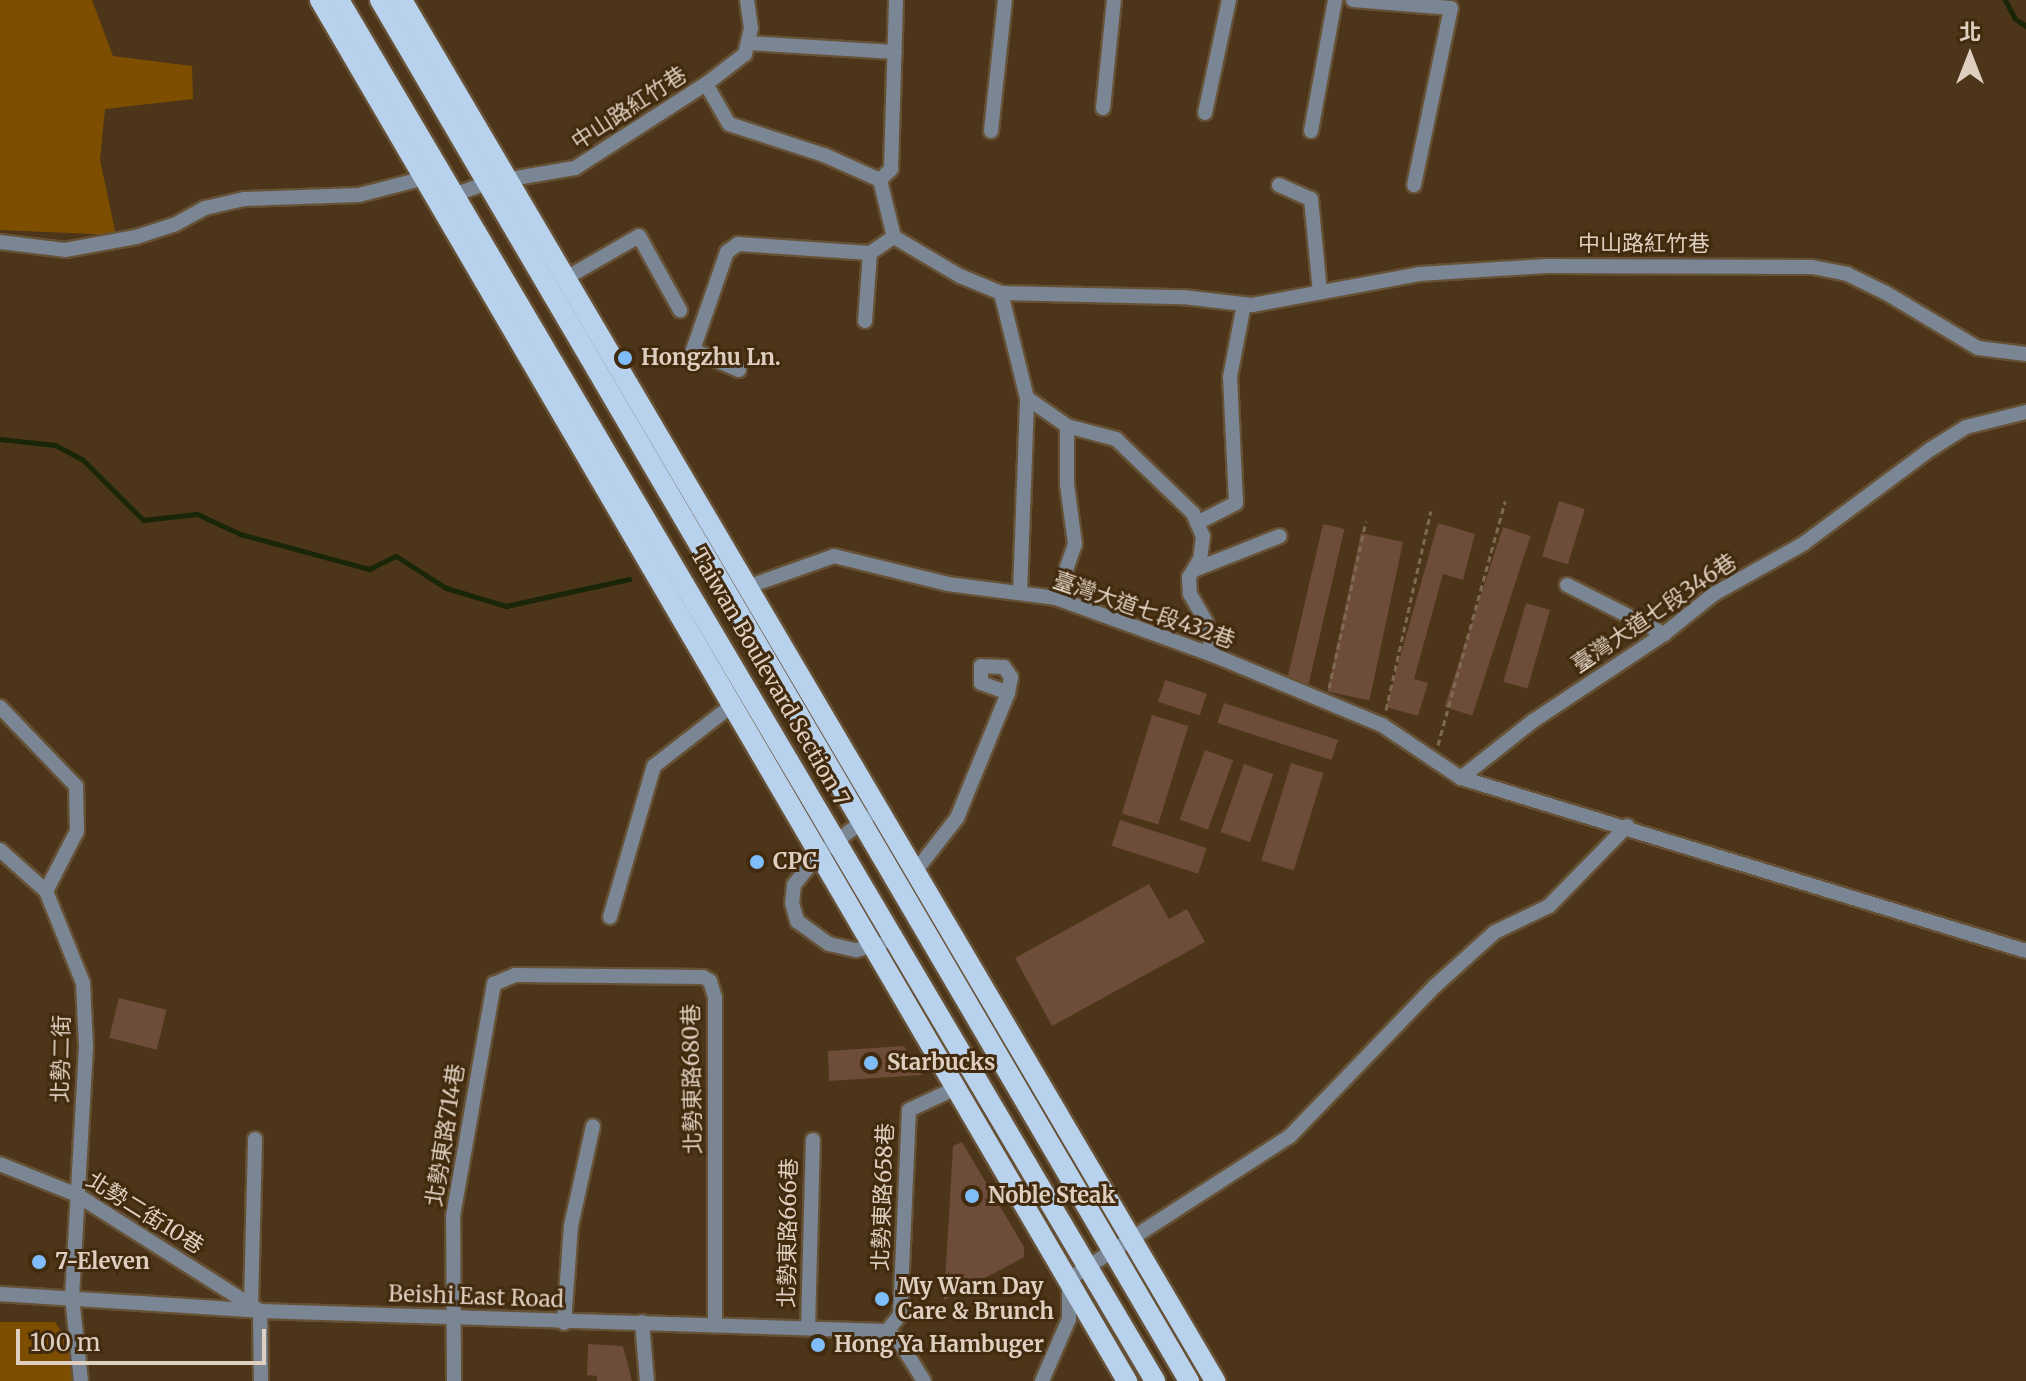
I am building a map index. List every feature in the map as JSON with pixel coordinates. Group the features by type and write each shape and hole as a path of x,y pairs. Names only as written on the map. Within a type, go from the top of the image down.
{"main road":[{"path":"320,0 1127,1381"},
{"name":"Taiwan Boulevard Section 7","path":"339,0 458,194 1155,1381"},
{"name":"Taiwan Boulevard Section 7","path":"380,0 1124,1245 1215,1381"},
{"name":"Taiwan Boulevard Section 7","path":"402,0 747,587 870,816 914,873 1124,1245 1189,1381"}],"street":[{"path":"747,0 748,43 895,52"},
{"path":"739,370 693,350 727,252 738,244 870,253 894,237 880,180 891,169 896,0"},
{"path":"991,131 1005,0"},
{"path":"1103,108 1114,0"},
{"path":"1205,113 1229,0"},
{"path":"1311,131 1335,0"},
{"path":"1353,0 1451,8 1414,185"},
{"name":"中山路紅竹巷","path":"436,201 487,183 575,168 706,84 745,54 748,43"},
{"name":"中山路紅竹巷","path":"706,84 729,124 836,159 880,180"},
{"path":"0,242 65,250 136,237 174,225 205,208 244,199 359,195 425,178"},
{"path":"1279,185 1311,199 1320,293"},
{"path":"566,278 639,236 680,310"},
{"name":"中山路紅竹巷","path":"894,237 960,276 1001,293 1244,304 1419,274 1547,266 1812,267 1847,274 1886,293 1978,348 2026,354"},
{"path":"865,321 870,253"},
{"path":"1001,293 1027,398 1020,593"},
{"path":"1197,523 1236,503 1230,377 1244,304"},
{"path":"1027,398 1067,426 1116,439 1135,453 1197,523 1203,536 1190,594 1206,622 1213,655"},
{"name":"臺灣大道七段346巷","path":"1461,778 1533,721 1664,634 1714,594 1803,544 1966,427 2026,412"},
{"path":"1056,598 1075,544 1067,484 1067,426"},
{"path":"1194,570 1280,536"},
{"name":"臺灣大道七段432巷","path":"747,587 834,556 948,584 1056,598 1213,655 1382,725 1461,778"},
{"path":"1567,585 1664,634"},
{"path":"914,873 957,818 1008,693"},
{"path":"610,917 654,766 731,706"},
{"path":"0,707 76,786 77,831 46,891"},
{"path":"1461,778 1627,826 2026,951"},
{"path":"870,816 836,838 794,885 797,921 829,944 872,949 895,937"},
{"path":"1042,1381 1069,1319 1069,1279 1290,1136 1435,986 1495,932 1549,906 1627,826"},
{"name":"北勢二街","path":"1,852 46,891 83,983 86,1047 72,1297 81,1381"},
{"name":"北勢東路714巷","path":"450,1317 453,1216 486,1017 494,984 515,975"},
{"name":"北勢東路680巷","path":"515,975 703,977 710,981 715,997 715,1324"},
{"name":"北勢東路658巷","path":"887,1331 900,1315 909,1110 954,1089"},
{"path":"564,1323 571,1226 593,1126"},
{"path":"255,1139 256,1308 261,1381"},
{"name":"北勢東路666巷","path":"808,1328 813,1140"},
{"name":"北勢二街10巷","path":"0,1164 77,1195 256,1308"},
{"name":"Beishi East Road","path":"0,1294 564,1323 642,1322 887,1331"},
{"path":"450,1317 454,1381"},
{"path":"642,1322 647,1381"},
{"path":"887,1331 899,1341 924,1381"}],"path":[{"path":"1434,760 1505,501"},
{"path":"1382,725 1431,511"},
{"path":"1326,703 1366,521"}],"shaded area":[{"path":"0,0 92,0 113,56 192,66 193,99 105,109 100,160 116,235 0,230"},
{"path":"0,1322 55,1322 69,1343 74,1381 0,1381"}],"building":[{"path":"1559,501 1585,509 1568,564 1542,556"},
{"path":"1438,523 1475,534 1463,580 1443,574 1414,679 1428,683 1418,716 1386,707"},
{"path":"1323,524 1344,529 1308,686 1287,681"},
{"path":"1503,527 1531,536 1472,716 1445,707"},
{"path":"1361,533 1403,542 1369,700 1327,691"},
{"path":"1526,603 1550,610 1527,689 1503,682"},
{"path":"1165,680 1207,694 1200,715 1158,702"},
{"path":"1224,703 1338,740 1332,760 1218,723"},
{"path":"1152,715 1188,726 1158,825 1122,813"},
{"path":"1205,750 1233,760 1208,830 1180,820"},
{"path":"1291,763 1324,773 1294,870 1261,861"},
{"path":"1244,764 1273,774 1250,842 1221,832"},
{"path":"1120,820 1207,848 1198,874 1112,846"},
{"path":"1149,884 1169,919 1187,909 1205,942 1052,1026 1015,958"},
{"path":"119,998 167,1010 157,1050 109,1038"},
{"name":"Starbucks","path":"904,1046 922,1075 829,1081 828,1051"},
{"name":"Noble Steak","path":"962,1142 1024,1247 1024,1257 944,1300 953,1146"},
{"path":"588,1344 623,1346 632,1381 597,1381 597,1376 587,1375"}],"waterway":[{"path":"2005,0 2015,19 2026,26"},
{"path":"0,439 55,445 83,460 143,520 197,514 240,534 369,569 396,556 446,588 506,606 629,579"}],"place":[{"name":"Hongzhu Ln.","path":"625,358"},
{"name":"CPC","path":"757,862"},
{"name":"Starbucks","path":"871,1063"},
{"name":"Noble Steak","path":"972,1196"},
{"name":"7-Eleven","path":"39,1262"},
{"name":"My Warn Day Care & Brunch","path":"882,1299"},
{"name":"Hong Ya Hambuger","path":"818,1345"}]}
